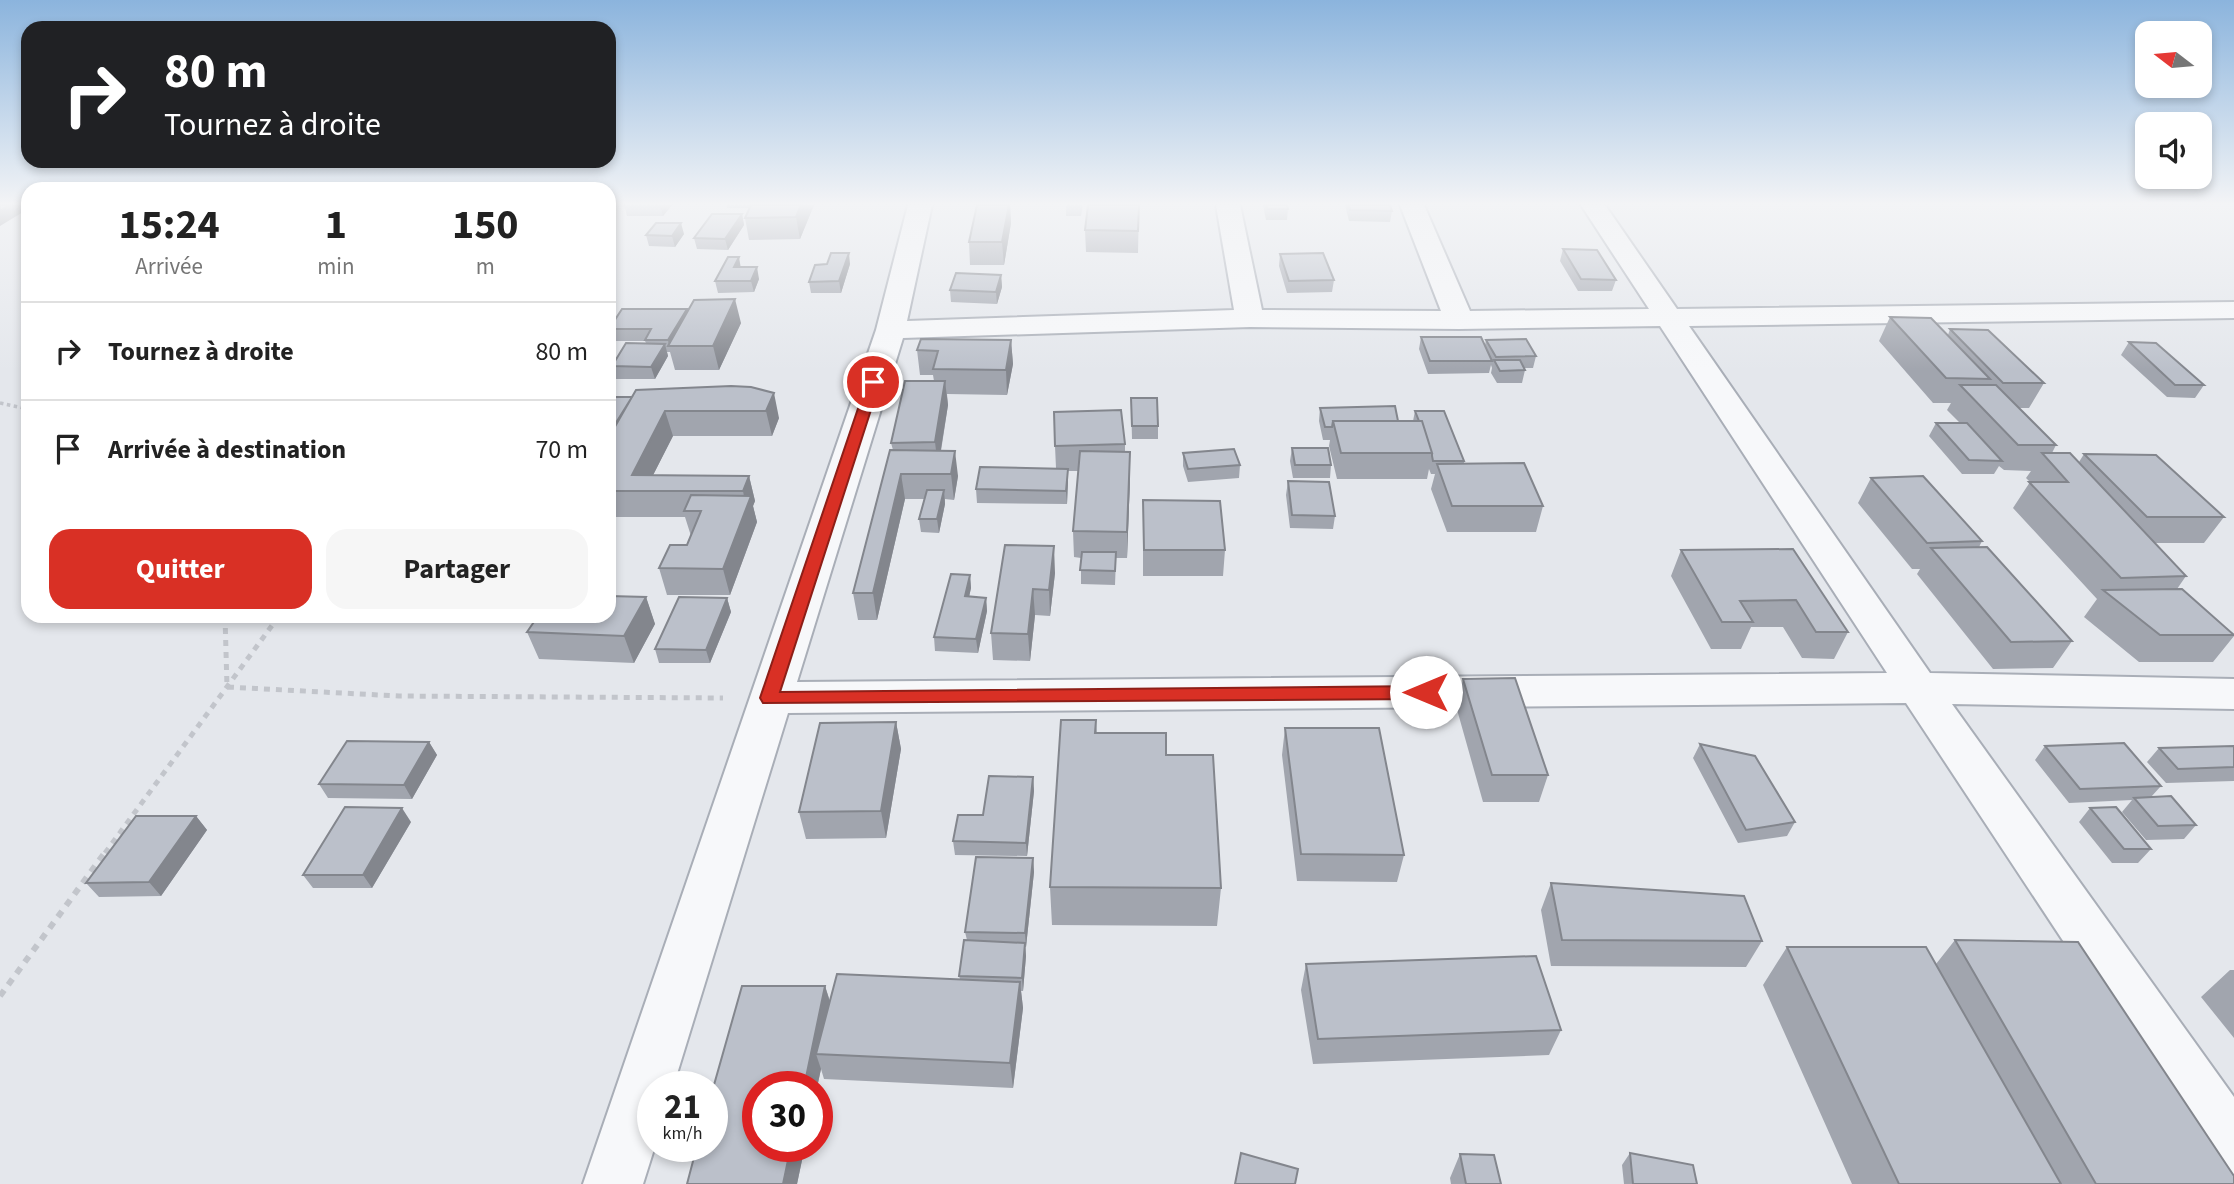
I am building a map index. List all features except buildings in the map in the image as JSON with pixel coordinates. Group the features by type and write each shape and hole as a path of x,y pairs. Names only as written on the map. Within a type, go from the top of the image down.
{"street":[{"path":"612,1184 891,330 907,260"},
{"path":"1239,260 1250,318"},
{"path":"1435,260 1459,320"},
{"path":"1632,260 1919,688 2234,1147"},
{"path":"891,330 1250,318 1459,320 2234,310"},
{"path":"769,698 1919,688 2234,694"}],"path":[{"path":"0,403 21,408"},
{"path":"225,623 227,687"},
{"path":"0,996 274,623"},
{"path":"227,687 399,696 769,698"}],"route":[{"path":"873,382 769,698 1426,692"}]}
